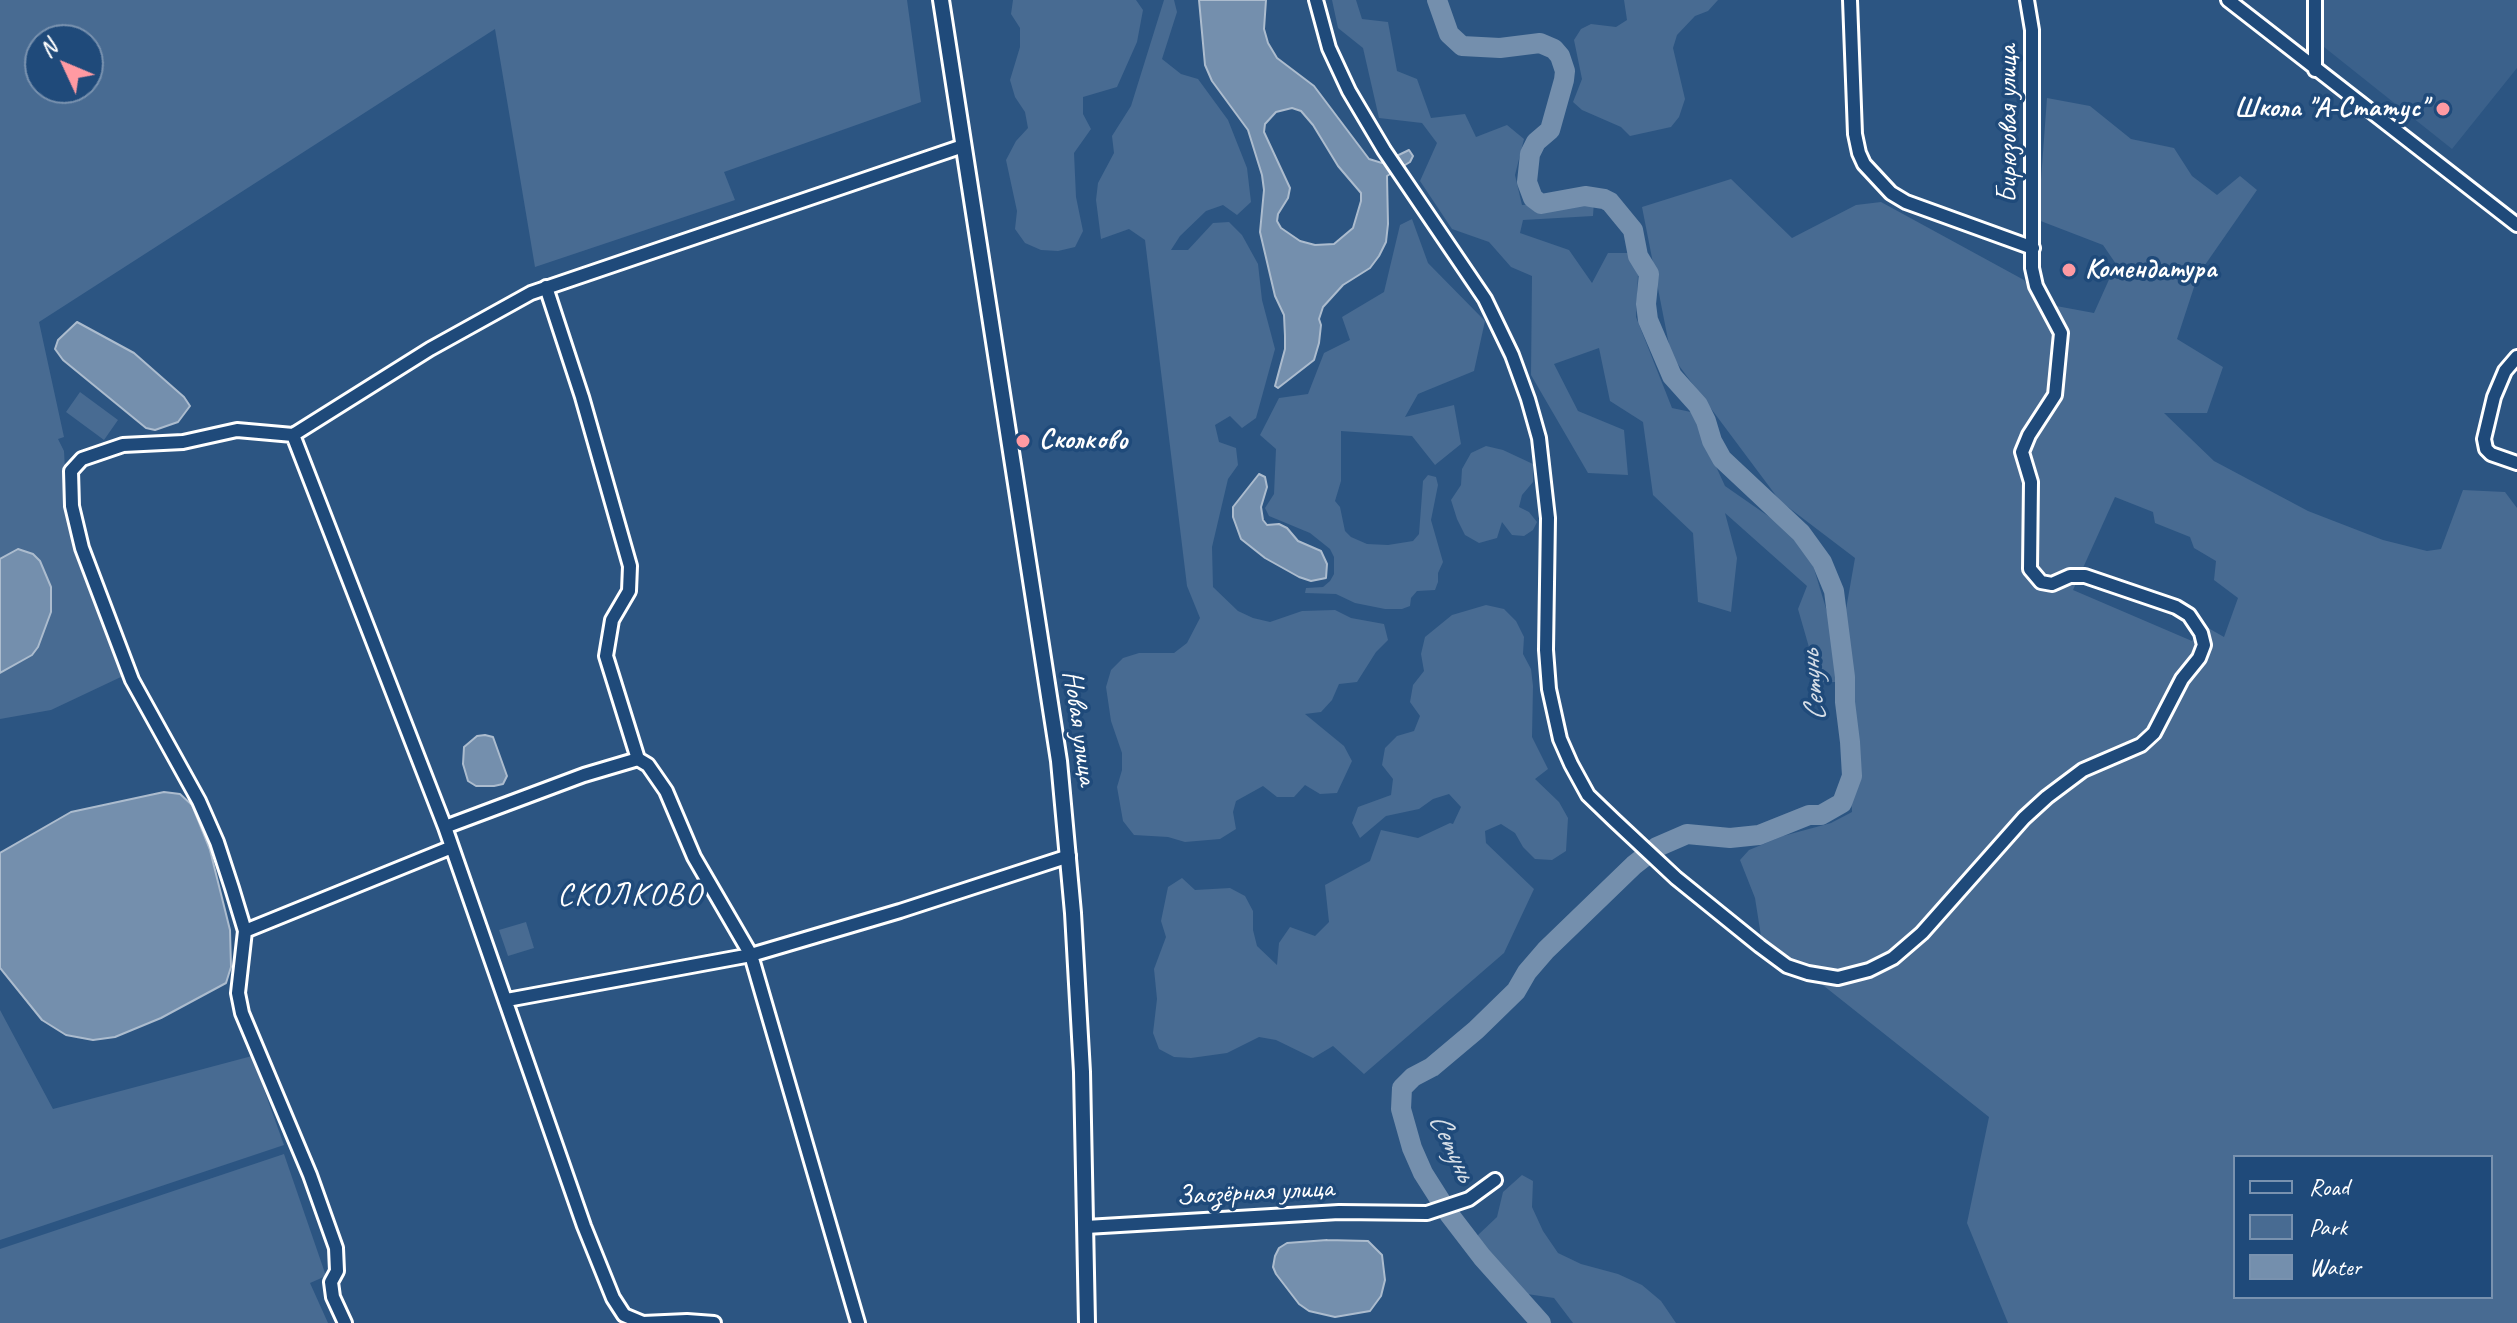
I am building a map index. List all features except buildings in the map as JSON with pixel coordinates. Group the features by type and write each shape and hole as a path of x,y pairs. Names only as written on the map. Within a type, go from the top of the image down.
{"street":[{"name":"Новая улица","path":"941,0 1055,731 1069,856 1082,1072 1087,1323"},
{"name":"Бирюзовая улица","path":"1316,0 1329,48 1349,91 1384,150 1485,299 1512,355 1528,399 1539,438 1548,518 1546,650 1552,711 1560,739 1588,795 1676,878 1787,966 1838,978 1869,970 1893,958 1922,933 2024,818 2047,797 2083,770 2141,745 2154,733 2204,645 2201,633 2189,615 2176,607 2085,576 2070,576 2052,584 2041,582 2030,569 2031,482 2022,452 2029,435 2055,395 2061,333 2036,286 2032,268 2032,30 2027,0"},
{"path":"1850,0 1855,134 1864,164 1891,193 1906,202 2033,248"},
{"path":"2228,0 2517,225"},
{"path":"2315,0 2315,70"},
{"path":"345,1323 333,1297 331,1282 337,1271 336,1248 310,1175 242,1013 238,993 245,931 217,842 199,801 132,680 82,548 72,506 71,471 82,459 123,445 183,442 237,430 293,435 438,344 546,287 963,146"},
{"path":"546,287 582,397 630,566 629,591 612,620 606,656 638,759 648,765 666,791 694,857 751,955 858,1323"},
{"path":"2517,357 2505,371 2494,397 2484,439 2486,449 2491,454 2517,463"},
{"path":"293,435 445,827 584,1226 618,1309 643,1323 714,1323"},
{"path":"445,827 584,775 638,759"},
{"path":"245,931 452,847"},
{"path":"507,1000 751,955 1069,856"},
{"name":"Заозёрная улица","path":"1086,1227 1339,1212 1427,1213 1469,1199 1495,1180"}],"shaded area":[{"name":"Школа \"А-Статус\"","path":"2324,0 2517,0 2517,68 2452,149 2324,47"}],"green space":[{"path":"0,0 907,0 921,102 724,172 735,200 535,267 495,29 39,322 64,437 58,439 64,451 67,508 74,542 123,676 51,710 0,719"},
{"path":"1013,0 1136,0 1143,10 1137,42 1117,87 1083,97 1083,114 1091,129 1074,153 1076,197 1083,231 1075,247 1058,251 1041,250 1025,243 1015,229 1017,211 1006,160 1016,141 1028,128 1025,112 1015,97 1010,80 1020,47 1020,28 1011,14"},
{"path":"1164,0 1174,0 1177,12 1162,59 1181,74 1198,79 1228,120 1247,168 1251,202 1237,215 1223,205 1206,211 1180,236 1171,250 1188,250 1213,223 1229,222 1242,235 1258,264 1262,300 1275,349 1256,418 1242,428 1230,416 1215,425 1219,442 1236,448 1238,465 1228,479 1212,547 1213,587 1238,611 1253,618 1270,622 1302,611 1335,610 1351,618 1384,624 1388,640 1376,652 1357,682 1339,684 1332,700 1321,712 1305,714 1344,746 1352,761 1337,793 1320,794 1305,785 1294,797 1277,797 1263,786 1236,801 1233,812 1236,829 1220,839 1185,842 1168,837 1134,835 1123,821 1117,787 1122,770 1122,753 1111,721 1106,687 1111,670 1123,658 1139,653 1174,653 1187,643 1200,618 1187,586 1145,240 1129,229 1101,239 1096,200 1098,183 1114,153 1112,136 1131,106"},
{"path":"1332,0 1356,0 1362,19 1388,22 1397,71 1417,79 1431,118 1465,114 1476,137 1507,125 1524,139 1515,175 1522,205 1594,201 1593,216 1523,220 1520,233 1569,250 1592,283 1608,253 1628,253 1638,275 1636,317 1672,408 1691,412 1725,486 1784,527 1812,562 1831,625 1837,682 1819,682 1798,609 1807,586 1725,513 1737,558 1731,612 1698,602 1693,533 1653,495 1643,422 1610,401 1599,348 1554,364 1578,411 1624,430 1628,475 1588,473 1531,375 1532,276 1511,267 1489,242 1452,229 1420,181 1437,143 1422,123 1379,118 1363,48 1338,28"},
{"path":"1624,0 1718,0 1708,11 1695,16 1677,35 1673,48 1685,99 1679,117 1671,127 1630,136 1621,127 1582,110 1573,102 1582,79 1574,40 1581,29 1591,24 1616,27 1627,20"},
{"path":"2047,98 2090,106 2131,139 2174,148 2192,176 2217,195 2240,176 2257,190 2198,275 2177,339 2223,367 2207,413 2164,413 2214,461 2308,511 2383,540 2427,551 2441,549 2463,490 2505,492 2517,508 2517,1323 2008,1323 1967,1223 1989,1117 1761,936 1755,898 1740,860 1749,850 1783,836 1831,823 1852,812 1845,615 1855,558 1780,501 1671,355 1642,207 1731,179 1792,238 1856,205 1881,202 2024,280 2040,303 2094,313 2116,264 2103,245 2038,220","holes":["2115,497 2153,512 2155,523 2190,537 2194,548 2216,561 2214,580 2238,598 2224,637 2203,625 2192,641 2073,590"]},
{"path":"1412,219 1428,263 1485,321 1474,371 1418,394 1405,417 1454,405 1461,444 1435,465 1412,436 1341,431 1341,481 1335,501 1340,507 1345,531 1351,537 1367,544 1413,541 1419,534 1423,481 1428,475 1436,477 1438,485 1431,520 1443,562 1435,590 1417,591 1411,598 1410,606 1385,609 1355,603 1336,594 1305,593 1306,588 1323,587 1330,581 1334,574 1334,557 1330,549 1310,533 1269,516 1265,508 1274,494 1276,449 1260,435 1279,398 1308,394 1324,353 1350,340 1342,317 1384,292 1400,225"},
{"path":"80,392 118,420 104,440 66,412"},
{"path":"1486,446 1533,464 1533,482 1522,495 1519,507 1529,512 1537,522 1533,530 1524,536 1512,535 1502,522 1497,538 1479,543 1465,535 1457,519 1451,500 1461,485 1462,469 1471,453"},
{"path":"1486,605 1504,609 1516,621 1524,637 1523,654 1531,669 1533,686 1532,737 1548,769 1535,779 1559,802 1568,818 1566,851 1552,860 1535,859 1515,833 1501,824 1485,831 1486,843 1534,889 1504,953 1364,1074 1333,1046 1313,1058 1276,1040 1259,1037 1227,1053 1191,1058 1174,1057 1159,1049 1153,1033 1157,999 1154,969 1166,937 1161,921 1168,887 1182,878 1195,890 1230,888 1245,896 1253,911 1257,946 1277,965 1279,943 1290,927 1315,936 1329,922 1325,885 1370,861 1381,830 1418,838 1453,824 1461,807 1449,794 1433,799 1419,809 1386,816 1360,838 1352,823 1358,807 1391,795 1393,779 1382,765 1385,748 1397,736 1414,731 1420,716 1410,702 1413,685 1424,671 1421,654 1425,637 1452,615"},
{"path":"526,922 534,948 508,956 499,930"},
{"path":"0,1010 53,1109 252,1056 284,1145 0,1240"},
{"path":"284,1154 326,1276 310,1283 328,1323 0,1323 0,1249"},
{"path":"1522,1175 1533,1181 1532,1207 1558,1253 1642,1285 1661,1301 1676,1323 1573,1323 1554,1298 1527,1294 1515,1286 1480,1248 1478,1235 1497,1217 1503,1192"}],"water":[{"path":"1199,0 1266,0 1264,29 1277,58 1314,86 1369,159 1382,163 1409,150 1413,156 1410,162 1387,176 1388,224 1386,242 1379,256 1370,268 1343,285 1323,307 1314,360 1278,388 1275,386 1285,349 1284,315 1275,296 1260,232 1264,190 1262,175 1248,130 1212,81 1205,65","holes":["1292,108 1301,111 1338,166 1361,193 1353,228 1334,244 1315,245 1300,241 1281,228 1277,221 1290,188 1264,132 1265,124 1276,112"]},
{"path":"77,322 134,353 184,397 190,406 178,422 155,430 146,428 63,360 55,349 58,340"},
{"path":"1259,474 1265,477 1267,487 1261,507 1263,520 1267,525 1279,524 1287,528 1298,541 1321,551 1327,564 1326,578 1311,581 1299,577 1265,558 1241,539 1233,517 1233,507"},
{"path":"18,549 33,554 40,561 51,587 51,612 32,655 0,673 0,559"},
{"path":"477,736 493,737 507,776 503,784 476,786 468,781 463,764 464,747"},
{"path":"164,792 180,794 192,805 210,850 230,930 231,967 226,983 161,1018 115,1037 93,1040 66,1035 42,1020 0,968 0,853 71,812"},
{"path":"1368,1241 1382,1255 1385,1280 1381,1296 1370,1311 1335,1317 1309,1311 1299,1304 1276,1274 1273,1267 1279,1248 1287,1243"}],"waterway":[{"name":"Сетунь","path":"1437,0 1449,34 1462,46 1500,48 1540,43 1554,49 1560,56 1565,71 1564,80 1550,130 1536,142 1530,154 1527,182 1533,198 1541,204 1585,196 1604,199 1633,230 1638,256 1649,274 1648,320 1672,376 1698,405 1722,459 1801,533 1822,562 1834,591 1845,677 1852,776 1842,803 1821,815 1809,815 1759,835 1730,838 1687,834 1657,847 1634,865 1546,950 1516,991 1476,1030 1402,1088 1401,1109 1423,1173 1482,1257 1541,1323"}],"place":[{"name":"Школа \"А-Статус\"","path":"2443,109"},
{"name":"Комендатура","path":"2069,270"},
{"name":"Сколково","path":"1023,441"}],"district":[{"name":"СКОЛКОВО","path":"630,896"}]}
